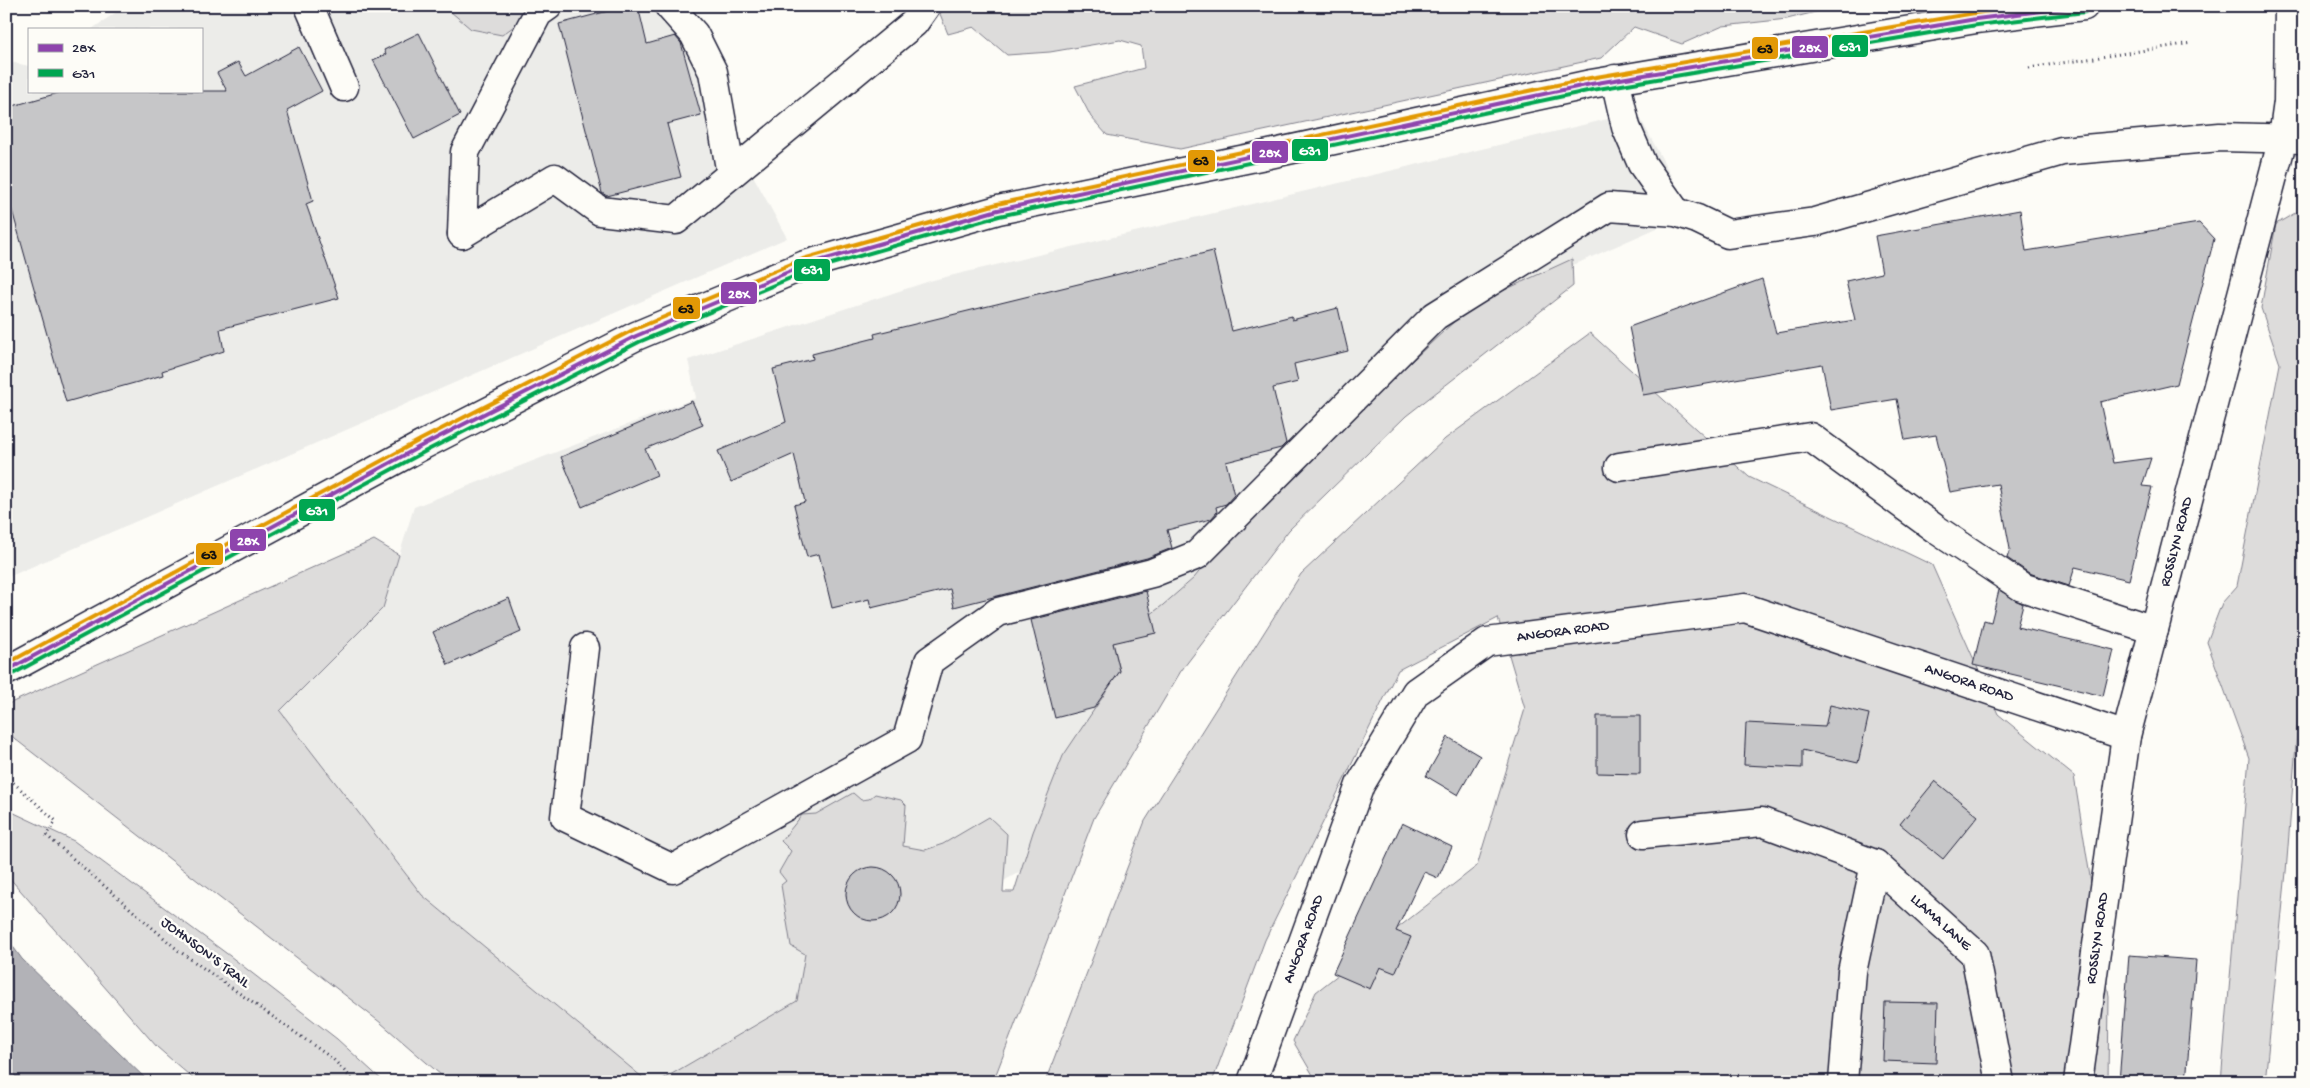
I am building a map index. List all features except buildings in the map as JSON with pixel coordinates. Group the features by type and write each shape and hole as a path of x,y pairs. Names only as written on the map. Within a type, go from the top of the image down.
{"street":[{"path":"309,6 344,86"},
{"path":"548,6 538,13 465,152 462,234 555,178 600,211 676,220 914,23 926,6"},
{"path":"670,6 694,34 713,72 731,174"},
{"path":"6,671 422,445 636,336 805,265 998,210 1265,156 1615,79 1976,19 2084,6"},
{"name":"ROSSLYN ROAD","path":"2078,1082 2126,736 2154,630 2293,138 2288,102 2289,6"},
{"path":"1615,79 1626,127 1642,164 1676,212"},
{"path":"585,648 565,818 673,869 907,739 929,661 998,612 1152,573 1197,555 1434,316 1609,207 1676,212 1697,219 1728,234 1815,222 2062,151 2220,137 2293,138"},
{"path":"1619,466 1810,436 1938,530 2022,587 2154,630"},
{"name":"ANGORA ROAD","path":"1252,1082 1360,784 1416,692 1487,642 1745,608 2126,736"},
{"name":"LLAMA LANE","path":"1643,834 1762,822 1875,864 1975,954 2000,1082"},
{"path":"1843,1082 1852,972 1875,864"}],"path":[{"path":"2029,68 2192,43"},
{"name":"JOHNSON'S TRAIL","path":"6,776 56,821 46,835 179,951 332,1059 355,1082"}],"shaded area":[{"path":"125,6 661,6 787,238 6,578 6,61 28,66 28,92 202,92 202,28 93,28"},
{"path":"444,6 527,6 521,21 502,35 471,29"},
{"path":"946,6 1840,6 1787,19 1723,26 1682,44 1634,27 1601,58 1180,149 1107,135 1091,117 1075,86 1144,68 1141,46 1120,40 1050,52 1007,55 974,27 948,34 940,14"},
{"path":"1637,112 1691,213 1501,297 1332,424 1038,861 658,1082 648,1082 422,895 280,711 383,608 414,507 696,398 688,360 933,280"},
{"path":"2304,208 2304,643 2286,872 2265,1082 2221,1082 2249,758 2207,642 2222,603 2237,586 2280,364 2261,308 2276,224"},
{"path":"1572,259 1573,286 1406,416 1289,530 1181,671 1094,818 993,1082 658,1082 797,1001 805,954 791,946 781,885 786,881 779,872 791,851 781,841 802,815 816,814 853,793 861,800 869,799 875,794 901,800 906,805 903,846 925,850 943,844 989,817 1007,834 1003,892 1014,892 1033,832 1063,756 1120,671 1113,643 1163,605 1194,578 1243,518 1472,305"},
{"path":"1590,333 1749,477 1932,565 1998,714 2074,776 2109,996 2108,1082 1317,1082 1293,1041 1316,992 1477,866 1525,709 1498,618 1398,670 1265,940 1212,1082 1045,1082 1145,821 1301,574 1445,439"},
{"path":"374,540 399,555 383,608 280,711 422,895 648,1082 449,1082 381,1023 15,739 6,729 6,705"},
{"path":"6,807 10,811 74,841 230,956 337,1039 384,1082 197,1082 157,1047 6,874"},
{"path":"6,937 22,959 149,1082 21,1082 6,1066"}],"transit line":[{"name":"G3","path":"6,664 420,440 633,330 803,259 997,204 1590,78 1975,13 2030,6"},
{"name":"28X","path":"6,671 423,445 636,336 805,265 998,210 1591,84 1976,19 2082,6"},
{"name":"G31","path":"9,676 426,451 639,342 807,271 999,216 1592,90 1977,25 2085,12"}]}
